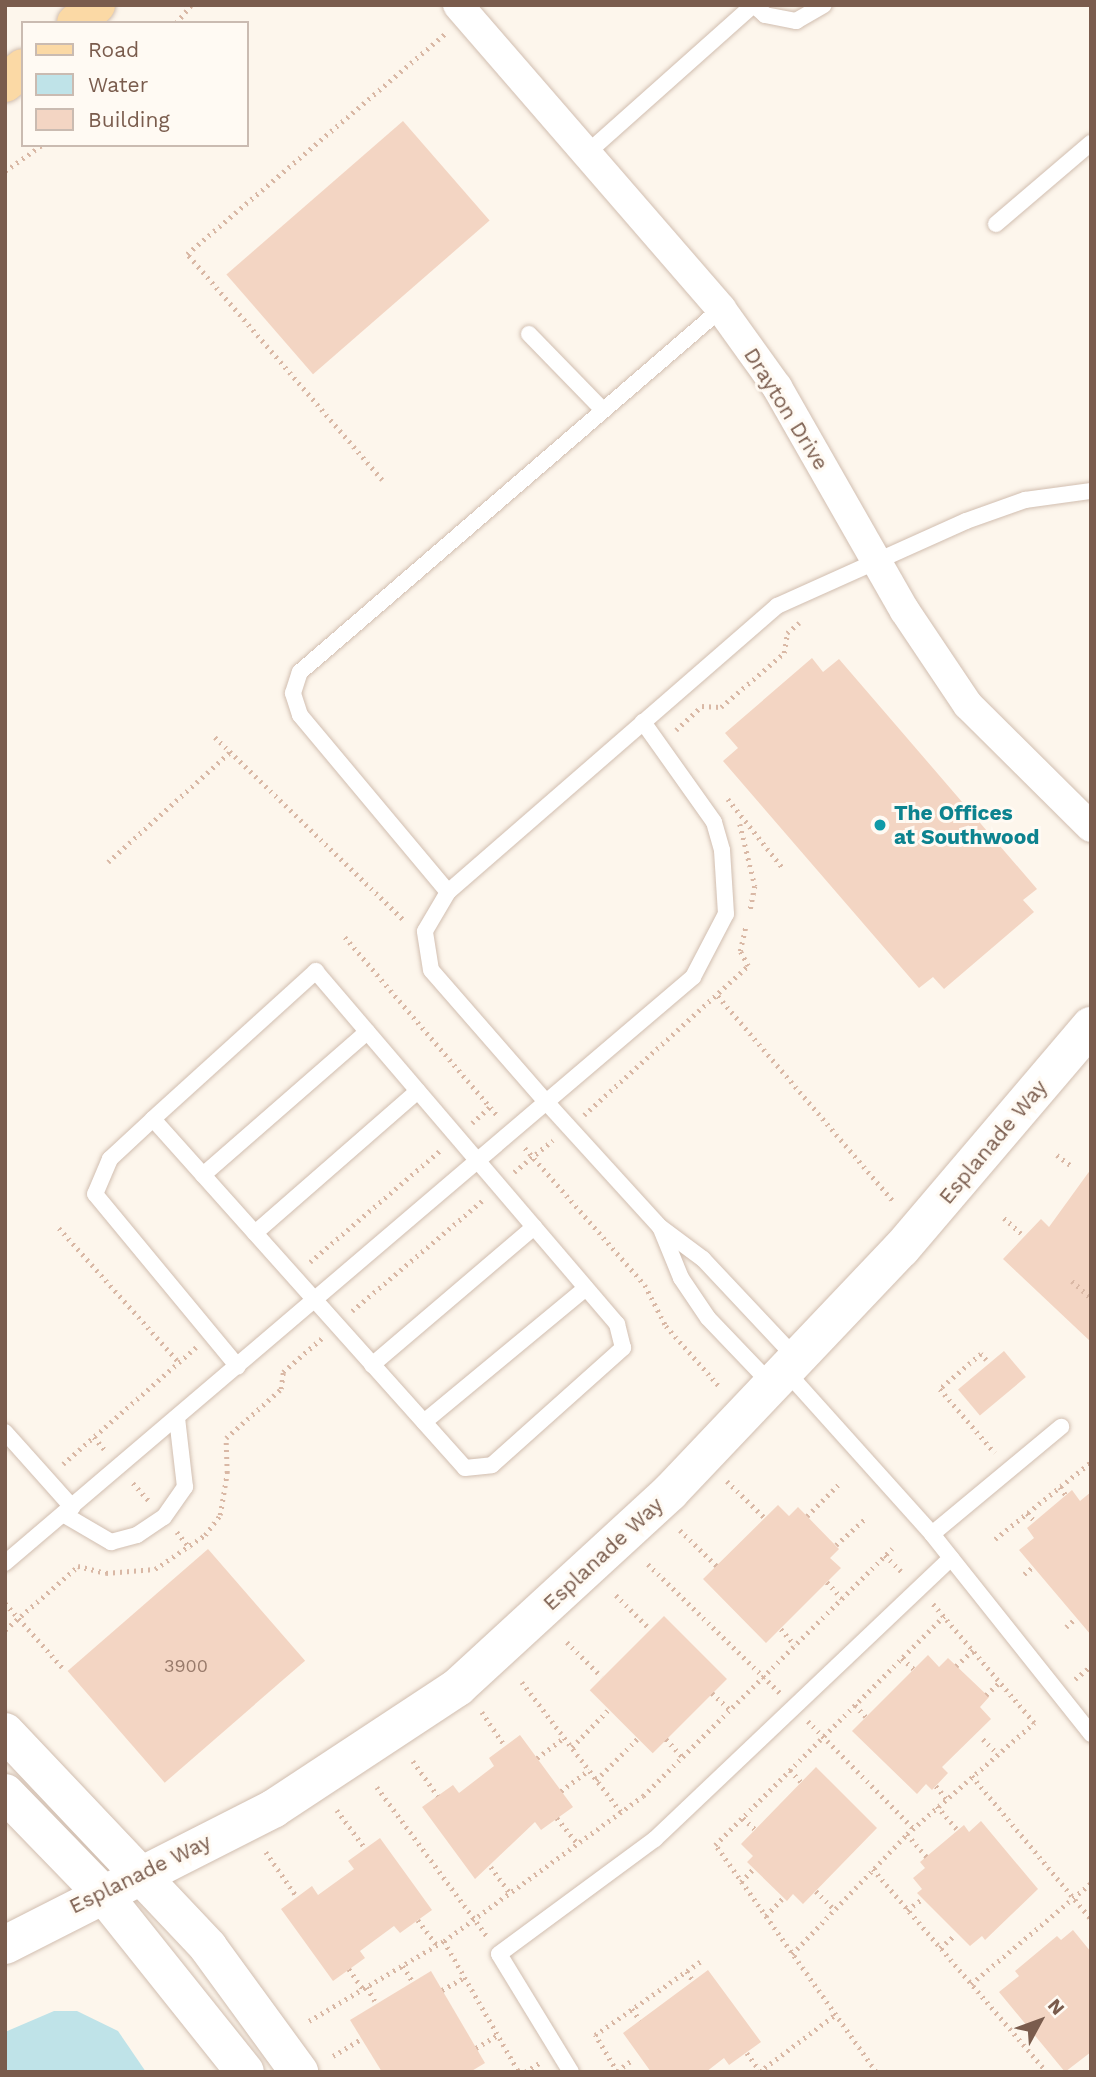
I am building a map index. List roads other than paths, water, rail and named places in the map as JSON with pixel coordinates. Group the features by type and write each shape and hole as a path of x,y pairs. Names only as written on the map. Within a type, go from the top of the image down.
{"main road":[{"path":"78,21 96,5"},
{"path":"5,83 21,70"}],"street":[{"name":"Drayton Drive","path":"457,5 721,309 777,387 968,705 1091,827"},
{"name":"Esplanade Way","path":"5,1945 102,1892 273,1809 458,1687 670,1492 901,1249 1091,1026"},
{"path":"5,1732 143,1873 208,1947 299,2072"},
{"path":"5,1793 102,1892 244,2072"}],"lane":[{"path":"586,154 754,5 765,15 788,21 811,16 824,5"},
{"path":"996,224 1091,143"},
{"path":"448,892 300,715 293,693 300,672 721,309"},
{"path":"529,334 602,409"},
{"path":"1091,491 1024,500 878,559 776,606 448,892 425,930 432,970 568,1128 660,1227 703,1259 784,1370 932,1534 1091,1734"},
{"path":"5,1563 316,1301 693,977 726,914 727,874 713,822 643,722"},
{"path":"153,1119 465,1468 492,1465 623,1348 617,1324 316,971 153,1119 110,1159 95,1194 238,1367"},
{"path":"203,1175 367,1032"},
{"path":"255,1233 418,1091"},
{"path":"372,1364 534,1227"},
{"path":"660,1227 681,1278 708,1318 784,1370"},
{"path":"424,1422 586,1288"},
{"path":"5,1432 47,1478 68,1511 111,1542 137,1535 164,1517 185,1487 177,1418"},
{"path":"932,1534 1062,1427"},
{"path":"571,2072 499,1954 655,1839 951,1558"}],"water":[{"path":"54,2011 77,2011 118,2031 146,2072 5,2072 5,2032"}],"place":[{"name":"The Offices at Southwood","path":"880,825"}]}
